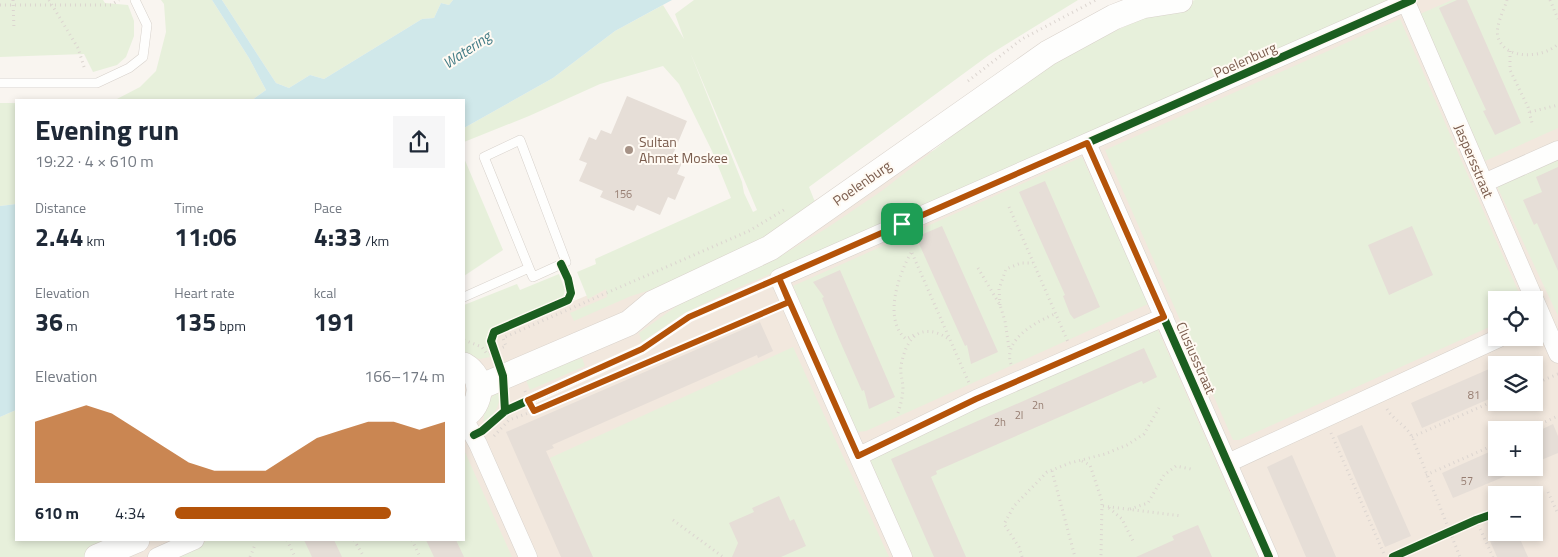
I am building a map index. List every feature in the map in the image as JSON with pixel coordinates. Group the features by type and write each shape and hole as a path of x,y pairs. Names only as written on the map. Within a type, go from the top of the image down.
{"street":[{"name":"Poelenburg","path":"472,375 629,323 653,303 770,248 1048,53 1114,17 1146,3 1180,0"},
{"name":"Poelenburg","path":"789,302 779,278 1406,2"},
{"name":"Jaspersstraat","path":"1406,2 1484,183 1527,291"},
{"name":"Clusiusstraat","path":"1087,143 1270,557"},
{"path":"1484,183 1558,150"},
{"path":"789,302 903,557"},
{"name":"Poelenburg","path":"472,375 494,351 622,308 653,303"},
{"path":"858,456 976,399 1164,317"},
{"name":"Jaspersstraat","path":"1543,328 1558,354"},
{"path":"1228,463 1488,343"},
{"path":"472,375 478,402 474,408 471,430 528,557"},
{"path":"97,557 135,541"},
{"path":"157,557 193,541"}],"lane":[{"path":"0,83 97,83 129,68 143,56 148,25 135,0"},
{"path":"520,140 566,262 533,277 529,268 484,157 520,140"},
{"path":"465,297 529,268"}],"path":[{"path":"13,0 14,30"},
{"path":"49,0 78,48 89,83"},
{"path":"0,5 111,5 119,0"},
{"path":"964,84 1022,39 1096,0"},
{"path":"1507,0 1498,26 1498,36 1502,45 1510,51 1522,55 1542,53 1558,44"},
{"path":"1550,0 1558,19"},
{"path":"1510,51 1510,70 1530,112 1532,123"},
{"path":"1530,112 1558,105"},
{"path":"465,340 482,347 487,354 506,346 503,338 749,231 788,207"},
{"path":"1009,207 1074,356"},
{"path":"950,339 939,333 924,331 906,339 900,334 895,322 896,288 902,268 912,253 950,339 976,399"},
{"path":"1000,305 999,289 1006,269 1022,263 1033,263"},
{"path":"978,268 1000,305 1005,321 1009,349 1008,359 1017,381"},
{"path":"471,430 534,411 789,302"},
{"path":"1009,349 1032,326 1055,314"},
{"path":"898,413 902,393 900,368 906,349 914,335"},
{"path":"1543,380 1558,374"},
{"path":"522,384 534,411"},
{"path":"1381,392 1388,411 1408,430 1412,437 1460,557"},
{"path":"520,403 537,396"},
{"path":"1412,437 1488,404"},
{"path":"1022,557 1019,547 1004,524 1014,506 1047,472 1127,445 1144,434 1159,408"},
{"path":"1543,423 1558,416"},
{"path":"1324,418 1384,554"},
{"path":"1426,475 1488,448"},
{"path":"1082,460 1090,465 1105,507 1102,556"},
{"path":"1130,509 1148,503 1164,475 1176,466 1191,469"},
{"path":"1052,470 1075,557"},
{"path":"1558,488 1545,494 1558,514"},
{"path":"1105,507 1182,516"},
{"path":"1105,507 1113,510 1122,519 1133,541"},
{"path":"1468,524 1480,519 1493,557"},
{"path":"673,520 723,557"},
{"path":"1442,536 1458,528"},
{"path":"287,541 295,557"},
{"path":"355,541 364,557"},
{"path":"412,541 420,557"},
{"path":"250,557 255,545"},
{"path":"415,557 417,551"}],"shaded area":[{"path":"1293,0 1558,0 1558,557 69,557 92,541 465,541 465,347"}],"green space":[{"path":"0,0 103,0 105,3 128,5 134,21 134,36 126,57 117,65 93,72 84,54 0,57"},
{"path":"161,0 212,0 249,58 266,90 253,99 117,99 140,87 156,71 166,32 164,4"},
{"path":"222,0 453,0 449,5 441,3 434,18 422,19 324,79 310,75 289,88 276,83"},
{"path":"694,0 1078,0 989,55 809,187 815,202 783,230 667,285 631,296 574,321 570,313 607,297 606,289 588,299 577,272 596,264 595,259 731,198 712,151 679,84 663,66 600,84 529,116 465,142 465,127 553,78 615,31 663,5 684,39 675,14","holes":["690,52 757,210 753,212 744,193 742,182"]},
{"path":"1195,0 1399,0 957,195 728,292 683,314 642,342 639,333 688,298 779,257 827,228 883,190 989,107 1044,68 1115,31 1155,13"},
{"path":"1452,0 1558,0 1558,128 1485,161 1420,14"},
{"path":"1400,19 1518,291 1488,291 1488,328 1239,440 1233,440 1105,150"},
{"path":"0,103 15,103 15,204 0,206"},
{"path":"1558,154 1558,316 1495,182"},
{"path":"1082,157 1148,304 866,431 857,432 793,286"},
{"path":"465,160 503,250 465,275"},
{"path":"559,274 565,290 563,297 491,329 486,341 490,357 480,359 465,356 465,305 517,284 520,290"},
{"path":"1157,328 1258,557 913,557 870,460 870,455"},
{"path":"793,347 889,557 592,557 550,458"},
{"path":"582,358 585,366 530,390 524,375"},
{"path":"499,388 497,408 484,424 484,413 487,404"},
{"path":"15,410 15,541 140,541 104,557 0,557 0,417"},
{"path":"465,452 512,557 167,557 207,541 465,541"}],"water":[{"name":"Watering","path":"212,0 222,0 276,83 289,88 310,75 324,79 422,19 434,18 441,3 449,5 453,0 672,0 615,31 553,78 465,127 465,99 253,99 266,90 249,58"},
{"path":"15,204 15,410 0,417 0,206"}],"building":[{"path":"1457,0 1467,0 1521,123 1495,135 1483,111 1486,110 1439,8"},
{"name":"Sultan Ahmet Moskee","path":"627,96 687,121 671,159 682,163 677,174 685,177 675,200 668,197 660,215 637,205 634,211 600,197 603,191 579,181 587,163 579,160 589,137 596,140 601,130 611,134"},
{"path":"1558,167 1558,271 1537,223 1534,225 1523,200 1542,192 1536,177"},
{"path":"1045,181 1100,307 1074,319 1070,314 1063,296 1065,295 1019,192"},
{"path":"942,226 998,352 971,364 967,345 965,346 916,237"},
{"path":"1412,226 1433,275 1389,295 1368,245"},
{"path":"840,270 895,397 869,409 864,390 862,391 839,339 822,298 824,297 813,282"},
{"path":"760,322 773,351 758,358 757,355 552,445 554,448 546,451 593,557 561,557 506,432"},
{"path":"1144,348 1157,377 1143,384 1142,381 936,471 937,474 931,477 966,557 934,557 891,459"},
{"path":"1488,369 1488,399 1422,428 1411,403"},
{"path":"1553,424 1558,436 1558,453 1543,459 1543,429"},
{"path":"1362,425 1411,536 1385,547 1337,436"},
{"path":"1488,453 1488,476 1506,476 1453,498 1442,473"},
{"path":"1292,455 1336,557 1306,557 1267,467"},
{"path":"779,496 790,521 794,519 806,546 781,557 732,557 738,543 729,523 754,512 752,508"},
{"path":"1198,525 1212,557 1136,557 1174,540 1172,536"},
{"path":"304,541 334,541 342,557 312,557"},
{"path":"426,541 456,541 464,557 434,557"},
{"path":"1490,541 1521,541 1528,557 1497,557"}],"cycle path":[{"path":"1269,557 1087,143 1412,0"},
{"path":"505,411 503,376 491,341 494,332 568,300 571,293 568,279 561,264"},
{"path":"474,435 482,431 505,411 642,349 689,317 779,278"},
{"path":"1393,557 1488,516"}],"place":[{"name":"Sultan Ahmet Moskee","path":"629,150"}],"route":[{"path":"902,224 779,278 789,302 534,411 528,400 642,349 689,317 779,278 858,456 976,399 1164,317 1087,143 902,224"}]}
